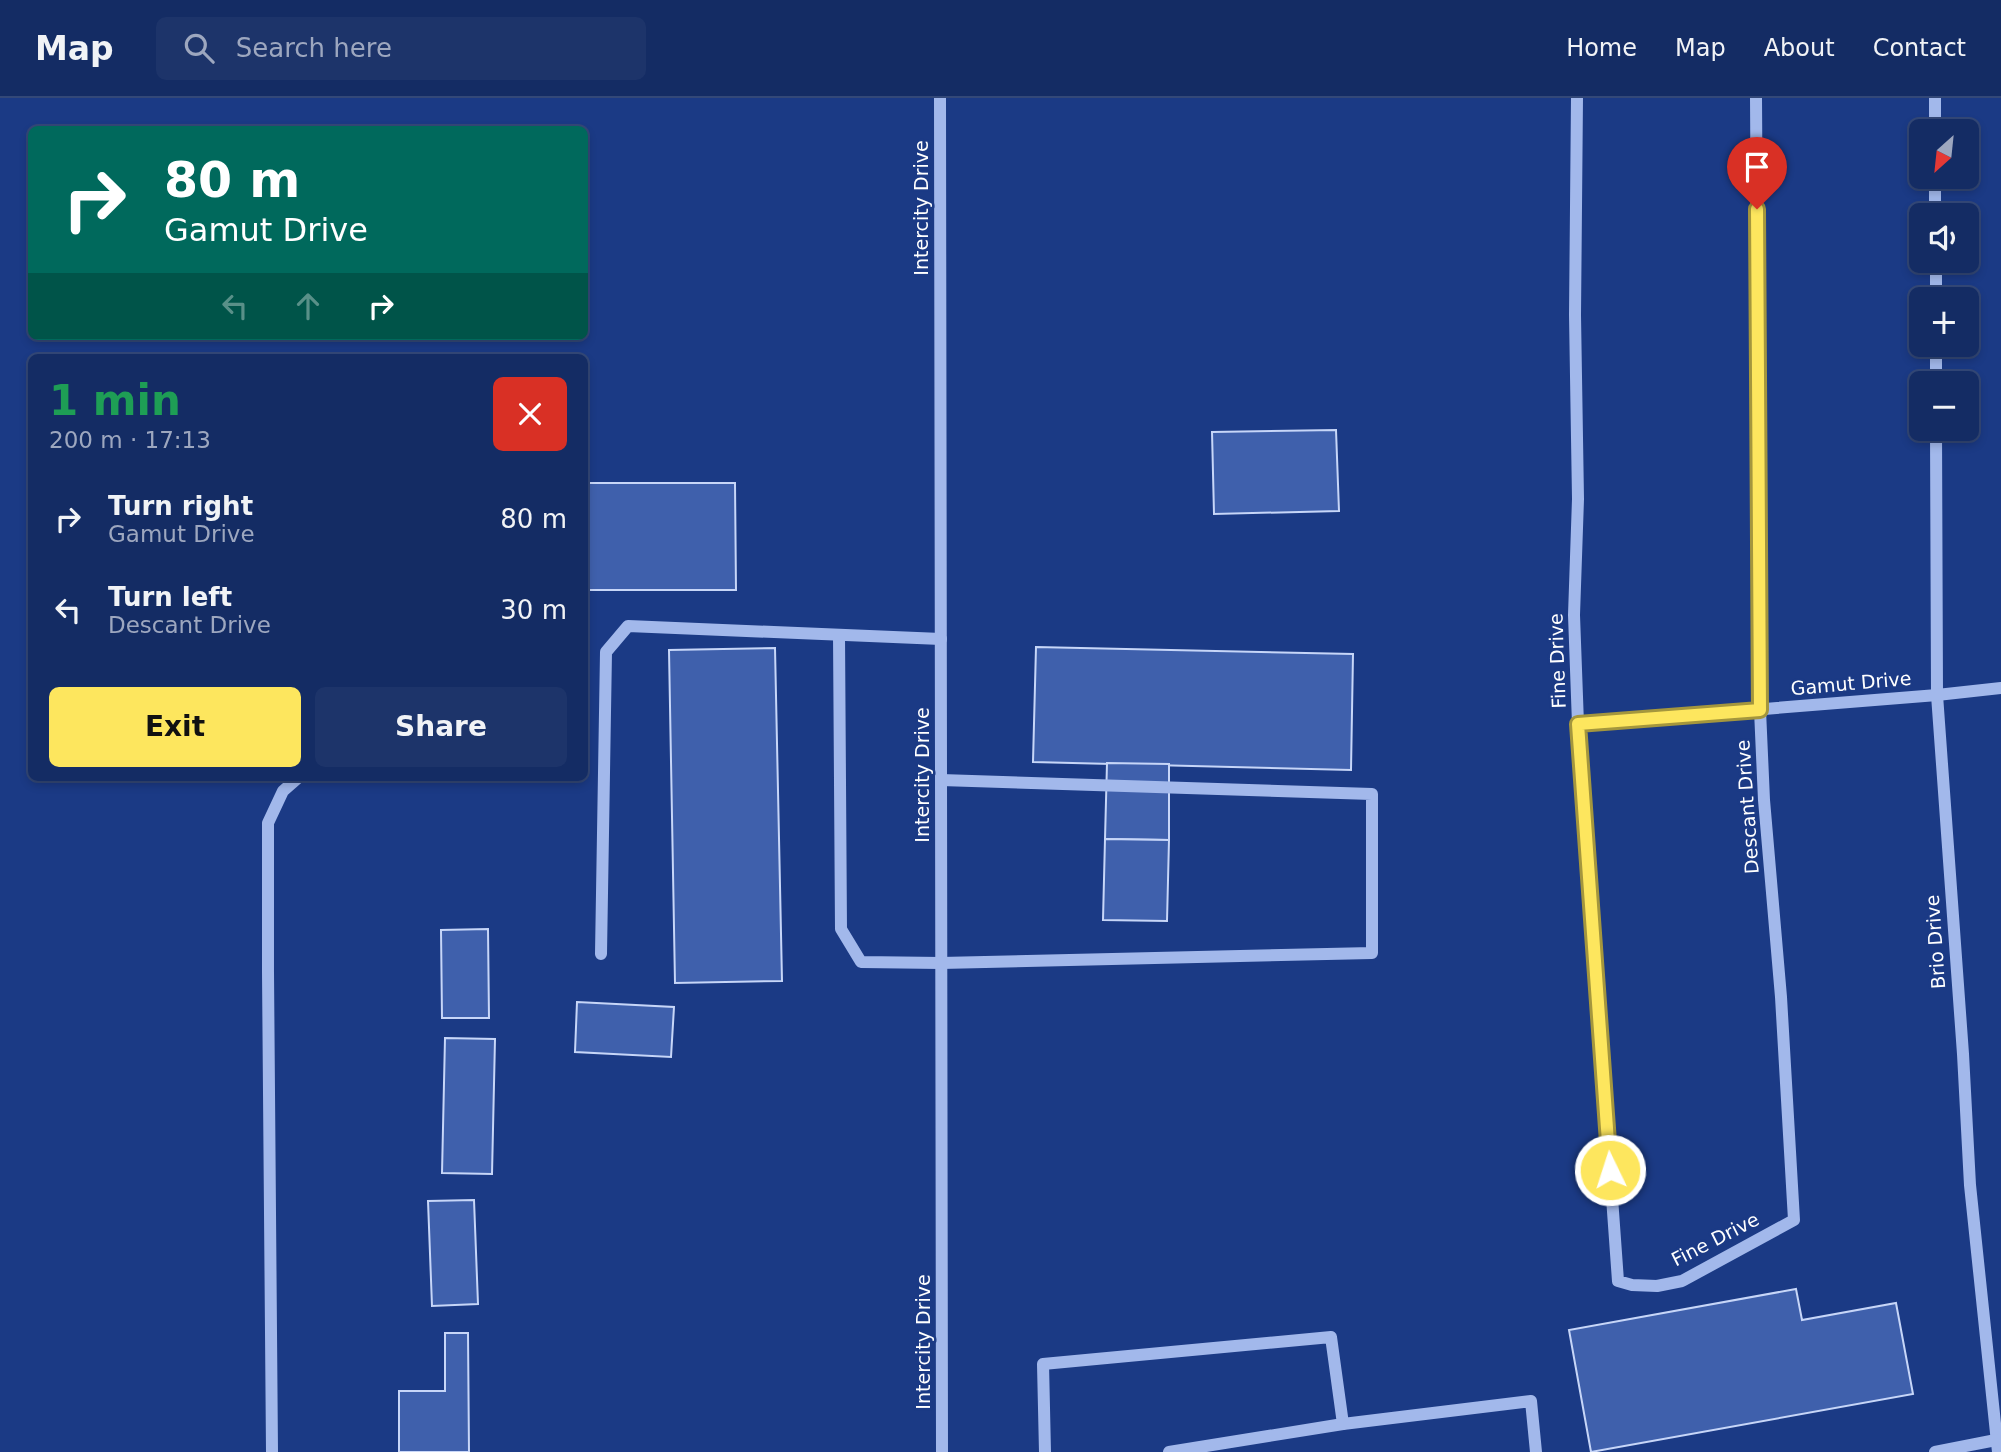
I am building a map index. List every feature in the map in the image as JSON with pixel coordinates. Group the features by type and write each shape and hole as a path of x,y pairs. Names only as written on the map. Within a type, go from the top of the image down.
{"street":[{"name":"Intercity Drive","path":"940,98 942,1452"},
{"name":"Fine Drive","path":"1577,98 1575,316 1578,499 1574,615 1578,724 1618,1281 1632,1285 1657,1286 1682,1281 1794,1220"},
{"name":"Descant Drive","path":"1756,98 1760,710 1794,1220"},
{"path":"1935,98 1935,119"},
{"name":"Brio Drive","path":"1936,441 1937,695 1970,1185 1997,1446"},
{"path":"601,954 606,652 628,626 941,639"},
{"path":"839,635 841,929 861,962 941,963 1372,953 1372,794 941,780"},
{"name":"Gamut Drive","path":"1578,724 2001,688"},
{"path":"272,1452 268,823 283,791 294,781"},
{"path":"1045,1452 1043,1364 1331,1338 1343,1424"},
{"path":"1169,1452 1343,1424 1531,1401 1536,1452"},
{"path":"1935,1452 1997,1446"}],"building":[{"path":"1336,430 1339,511 1214,514 1212,432"},
{"path":"588,483 735,483 736,590 588,590"},
{"path":"1036,647 1353,654 1351,770 1033,762"},
{"path":"775,648 782,981 675,983 669,650"},
{"path":"1107,763 1169,764 1169,840 1105,839"},
{"path":"1105,839 1169,840 1167,921 1103,920"},
{"path":"488,929 489,1018 442,1018 441,930"},
{"path":"577,1002 674,1007 671,1057 575,1052"},
{"path":"445,1038 495,1039 492,1174 442,1173"},
{"path":"474,1200 478,1304 432,1306 428,1201"},
{"path":"1796,1289 1802,1320 1896,1303 1913,1394 1591,1452 1569,1330"},
{"path":"445,1333 468,1333 469,1452 399,1452 399,1391 445,1391"}],"route":[{"path":"1610,1170 1578,724 1760,710 1757,209"}]}
